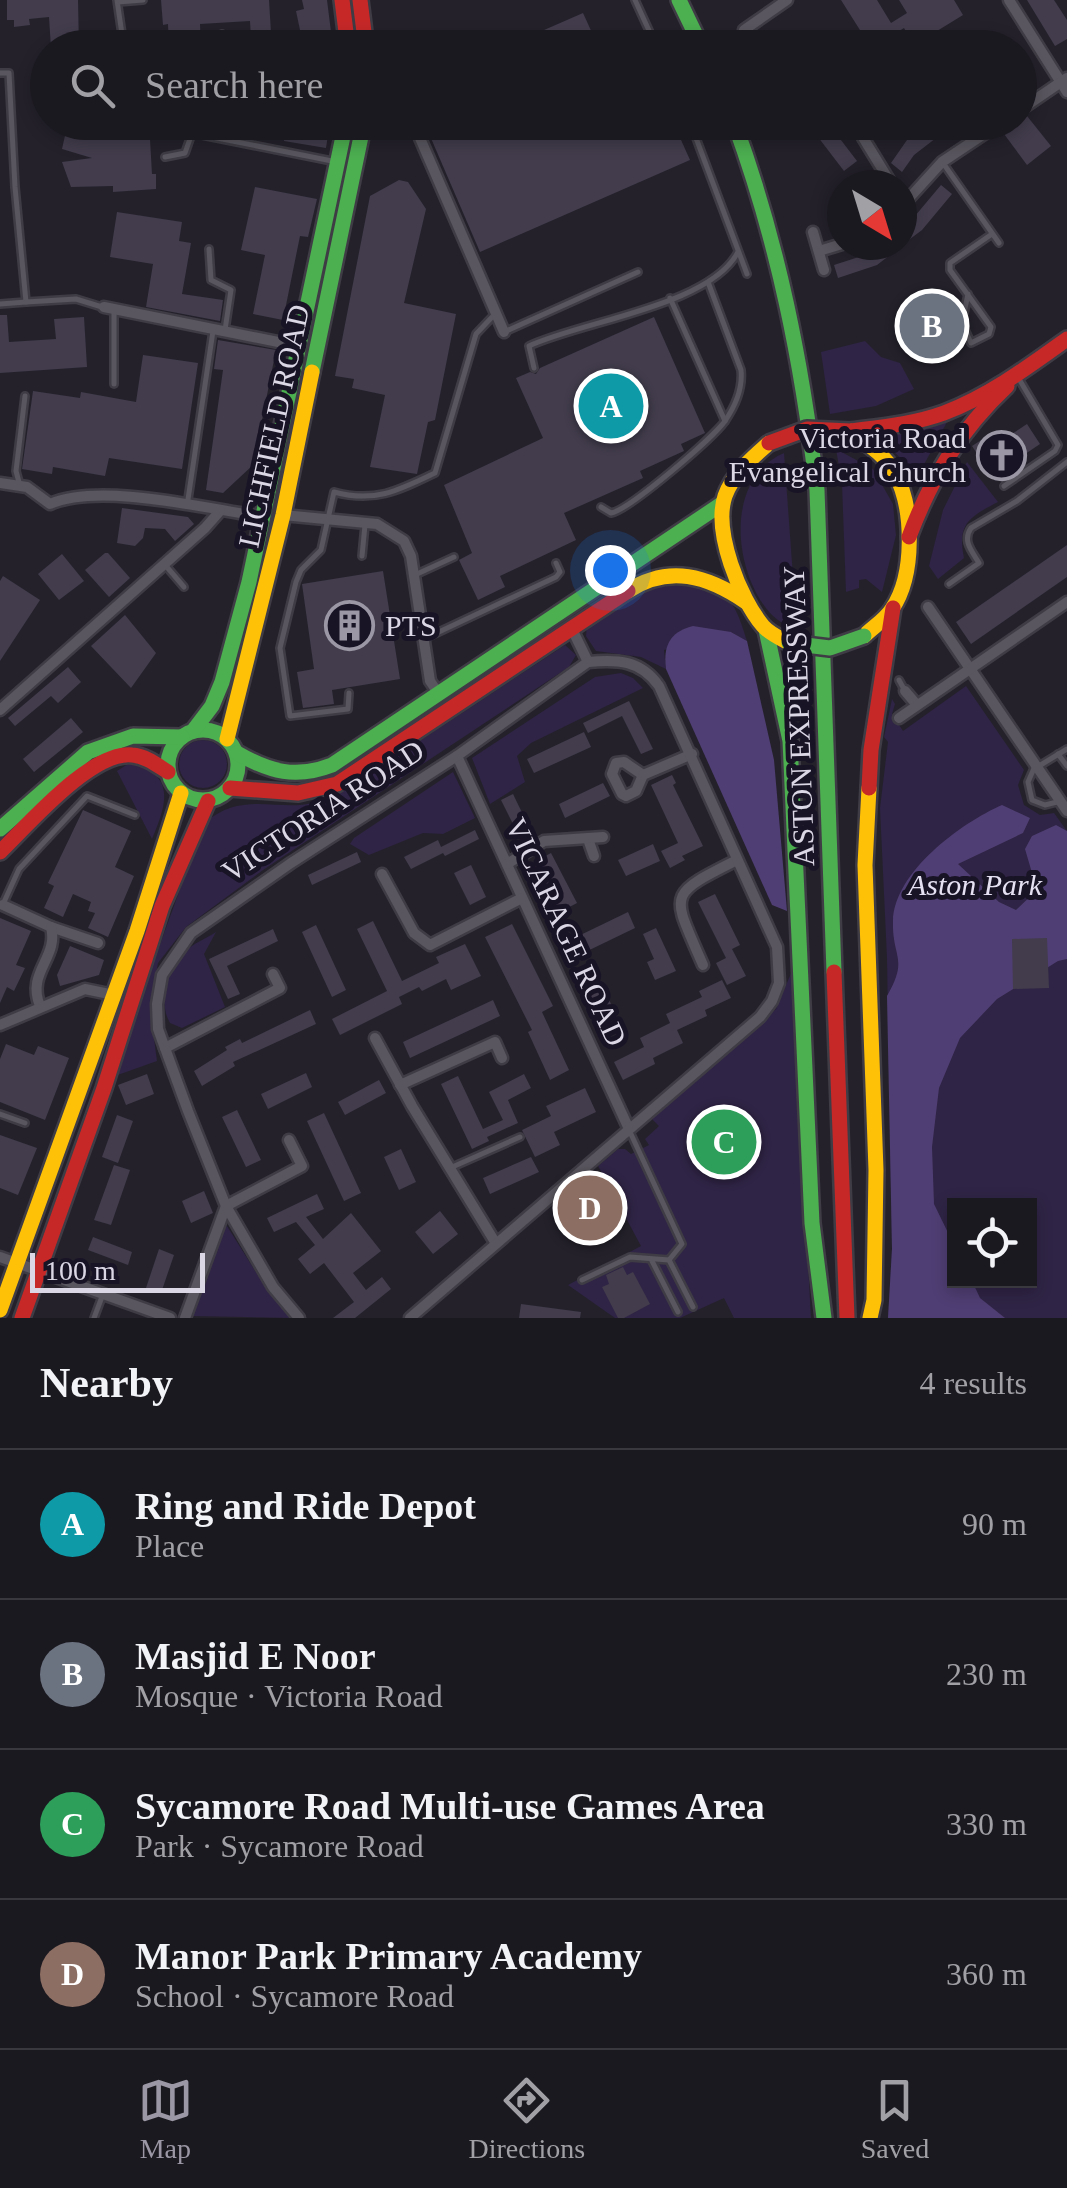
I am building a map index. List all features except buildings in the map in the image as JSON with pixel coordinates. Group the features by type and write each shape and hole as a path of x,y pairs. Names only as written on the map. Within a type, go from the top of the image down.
{"main road":[{"path":"342,0 346,30"},
{"path":"360,0 364,30"},
{"path":"679,0 693,30"},
{"name":"LICHFIELD ROAD","path":"187,734 212,706 222,682 265,517 343,140"},
{"name":"LICHFIELD ROAD","path":"232,746 284,516 360,140"},
{"name":"ASTON EXPRESSWAY","path":"740,140 781,262 805,378 818,490 848,1318"},
{"path":"0,829 88,752 133,736 211,730 278,775 318,771 332,765 722,504 738,472 768,443 807,429 850,431 894,426 942,413 1067,339"},
{"path":"908,542 948,450 966,426 1040,358"},
{"path":"850,431 878,452 896,474 908,542 906,572 893,608 871,750 866,847 876,1170 874,1300 870,1318"},
{"path":"722,504 726,548 746,602 766,630 790,742 812,1223 824,1318"},
{"path":"230,788 276,795 324,790 338,784 643,581 674,574 716,581 746,602"},
{"path":"766,630 790,643 830,648 864,636 893,608"},
{"path":"168,772 170,752 187,734"},
{"path":"0,852 81,778 124,755 136,755 168,772 181,794 194,800 208,800 230,788 238,771 232,746"},
{"path":"0,1310 8,1260 114,995 181,794"},
{"path":"22,1318 103,1090 155,927 186,843 208,800"}],"street":[{"path":"744,30 787,0"},
{"path":"1008,0 1028,30"},
{"path":"1037,43 1065,84 1037,100"},
{"path":"420,140 504,332"},
{"path":"864,140 883,170"},
{"path":"917,187 942,162 975,140"},
{"path":"813,232 824,270"},
{"path":"820,250 827,248"},
{"path":"109,308 298,346"},
{"path":"0,482 27,487 50,504 82,495 265,517"},
{"path":"0,710 220,511"},
{"path":"284,516 366,522 388,529 404,541 411,556 430,681 438,694"},
{"path":"899,718 1067,602"},
{"path":"928,607 1067,811"},
{"path":"410,1318 760,1017 779,983 777,947 659,686 652,676 631,663 588,662 572,629"},
{"name":"VICTORIA ROAD","path":"299,1318 273,1287 226,1206 165,1048 158,1028 158,989 170,961 191,933 457,756 588,662"},
{"path":"902,686 916,706"},
{"path":"643,775 692,754"},
{"name":"VICARAGE ROAD","path":"457,756 629,1129"},
{"path":"507,864 544,841 603,837"},
{"path":"588,840 594,856"},
{"path":"704,965 683,918 682,894 688,885 737,860"},
{"path":"382,874 414,934 430,945 522,898"},
{"path":"3,905 51,928 98,943"},
{"path":"40,1006 36,981 55,940 51,928"},
{"path":"165,1048 280,988 273,974"},
{"path":"0,1025 86,989 114,995"},
{"path":"375,1038 496,1242"},
{"path":"400,1085 494,1042 502,1058"},
{"path":"185,1318 226,1206 302,1166 289,1140"},
{"path":"8,1260 170,1318"}],"lane":[{"path":"122,30 118,1 143,0"},
{"path":"635,0 649,30"},
{"path":"0,73 10,73 26,302"},
{"path":"165,157 184,153 189,140"},
{"path":"232,140 340,163"},
{"path":"697,140 746,274"},
{"path":"942,162 998,243"},
{"path":"968,294 962,317 971,343 992,330 968,294 950,270 950,263 992,234"},
{"path":"188,506 219,332 231,290 210,280 210,249"},
{"path":"534,368 528,349 534,344 598,325 708,282 731,266 738,252"},
{"path":"504,332 638,272"},
{"path":"601,508 618,512 725,421 742,385 741,370 708,282"},
{"path":"670,298 725,421"},
{"path":"0,304 76,299 109,308 114,384"},
{"path":"349,694 348,709 290,716 280,648 296,582 301,570 320,550 334,492 362,500 409,486 435,473 476,334 496,313"},
{"path":"1004,486 1055,452 1058,445 1018,378"},
{"path":"20,486 16,470 26,396"},
{"path":"950,584 979,563 968,544 971,528 1017,501 1067,462"},
{"path":"362,556 366,522"},
{"path":"414,575 454,556"},
{"path":"424,640 556,577 560,572 556,563"},
{"path":"164,564 184,587"},
{"path":"1060,800 1045,805 1032,800 1028,782 1036,767 1067,749"},
{"path":"1058,754 1067,766"},
{"path":"3,905 19,869 87,796 136,815"},
{"path":"0,1114 25,1123"},
{"path":"629,1129 682,1237 682,1244 670,1260"},
{"path":"450,1168 520,1136"},
{"path":"582,1280 625,1258 670,1260"},
{"path":"651,1260 678,1312"},
{"path":"670,1260 693,1306"},
{"path":"94,1318 103,1294"}],"green space":[{"path":"865,341 881,357 900,363 914,389 876,406 830,414 821,352"},
{"path":"947,422 914,483 903,460 876,436"},
{"path":"836,449 873,469 893,504 896,535 882,592 866,579 859,580 859,588 846,592 842,484"},
{"path":"784,453 797,631 773,616 758,595 742,551 743,504 751,483 765,466"},
{"path":"967,462 998,502 968,523 962,537 964,558 938,579 929,566 943,510"},
{"path":"671,581 723,594 736,611 747,641 731,632 664,650 666,669 641,657 596,651 586,636 587,626 649,586"},
{"path":"693,626 731,632 747,641 774,760 787,911 772,905 666,669 669,642 678,632"},
{"path":"565,645 576,655 569,667 263,870 186,927 158,963 150,1008 157,1061 112,1077 204,823 236,806 296,805 327,798 374,772"},
{"path":"621,673 643,688 531,743 517,756 525,782 490,804 472,758 595,677"},
{"name":"Aston Park","path":"966,686 1024,770 1018,785 1024,805 1040,815 1054,813 1067,831 1067,1318 888,1318 892,1249 880,808 888,742 884,737 892,699 892,714 903,731"},
{"path":"203,740 220,747 227,764 220,781 203,788 186,781 179,764 186,747"},
{"path":"131,762 156,775 162,784 164,803 152,839 117,771"},
{"path":"453,772 475,818 443,834 423,833 369,855 350,844 354,838"},
{"path":"1002,805 1030,818 1023,833 958,864 999,902 1016,910 1037,890 1025,849 1032,836 1056,825 1067,831 1067,959 997,999 960,1038 939,1088 932,1147 934,1204 947,1231 947,1288 975,1288 980,1298 1005,1318 888,1318 892,1249 887,996 898,965 893,933 896,903 932,851"},
{"path":"216,932 204,954 225,1007 182,1028 170,1023 165,994 170,974 188,949"},
{"path":"792,971 811,1318 734,1318 724,1298 680,1318 615,1318 568,1285 641,1246 598,1166 618,1149 631,1154 649,1145 645,1139 659,1126 652,1119 776,1009"},
{"path":"227,1226 269,1293 292,1318 192,1316 222,1228"}],"traffic: fast":[{"path":"679,0 693,30"},
{"path":"193,731 212,706 222,682 249,582 342,140"},
{"path":"312,372 360,140"},
{"path":"740,140 786,303 817,490 834,972"},
{"path":"237,753 283,771 307,772 332,765 723,503"},
{"path":"766,630 790,741 812,1223 824,1318"},
{"path":"789,643 830,648 864,636"},
{"path":"203,730 217,732 228,740 236,751 238,765 236,779 228,790 217,798 203,800 189,798 178,790 170,779 168,765 170,751 178,740 189,732 203,730"},
{"path":"0,829 88,752 133,736 182,737"}],"traffic: slow":[{"path":"227,739 283,515 312,372"},
{"path":"850,431 881,455 895,473 908,523 908,561 900,595 889,613 864,636"},
{"path":"769,443 728,488 722,511 723,527 731,564 754,614 766,629 789,643"},
{"path":"628,591 658,578 688,577 717,586 746,602"},
{"path":"869,788 865,865 876,1170 874,1300 870,1318"},
{"path":"0,1310 137,931 181,793"}],"traffic: jam":[{"path":"342,0 346,30"},
{"path":"360,0 364,30"},
{"path":"850,431 921,420 961,406 1008,380 1067,339"},
{"path":"909,537 949,456 975,419 1007,386"},
{"path":"769,443 807,429 850,431"},
{"path":"230,788 298,793 337,784 628,591"},
{"path":"869,788 871,750 893,608"},
{"path":"0,852 61,792 98,765 132,755 168,772"},
{"path":"22,1318 104,1088 162,906 208,801"},
{"path":"834,972 847,1318"}],"place":[{"name":"Masjid E Noor","path":"932,326"},
{"name":"Ring and Ride Depot","path":"611,406"},
{"name":"Victoria Road Evangelical Church","path":"1001,455"},
{"name":"PTS","path":"350,626"},
{"name":"Sycamore Road Multi-use Games Area","path":"724,1142"},
{"name":"Manor Park Primary Academy","path":"590,1208"}]}
